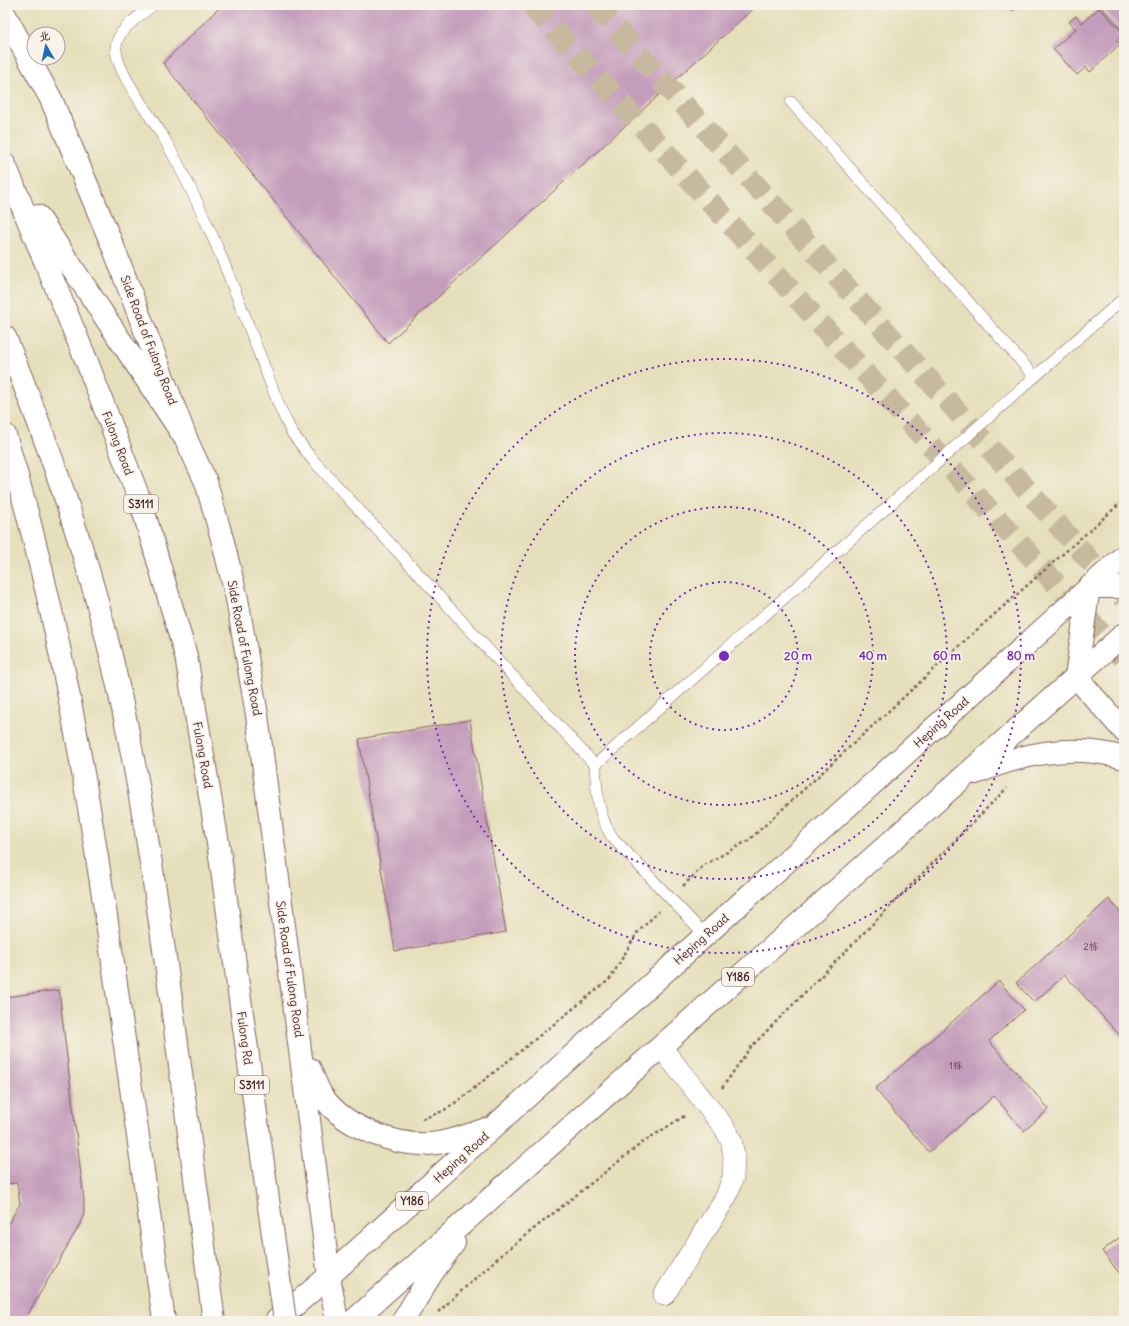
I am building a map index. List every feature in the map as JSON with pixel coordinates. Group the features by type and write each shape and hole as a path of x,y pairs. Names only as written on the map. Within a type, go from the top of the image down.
{"main road":[{"name":"Side Road of Fulong Road","path":"5,15 51,100 114,249 187,441 206,482 223,542 247,651 258,715 281,913 302,1052 329,1276 337,1321"},
{"path":"8,170 187,441"},
{"name":"Fulong Road","path":"8,170 87,362 142,506 186,656 219,849"},
{"path":"5,338 35,410 70,510 102,621 123,710 151,853 214,1321"},
{"path":"5,435 28,512 56,629 86,786 106,909 164,1321"},
{"name":"Heping Road","path":"276,1321 329,1276 1124,556"},
{"path":"1124,587 1089,587 1076,677 1124,731"},
{"name":"Y186","path":"353,1321 1124,634"},
{"path":"959,781 1000,763 1041,753 1076,750 1109,753 1124,758"},
{"name":"Fulong Rd","path":"219,849 284,1321"},
{"path":"302,1052 323,1096 342,1117 361,1128 381,1136 410,1143 437,1143 462,1138 494,1126"},
{"path":"403,1321 430,1276 479,1208"}],"street":[{"path":"661,1047 724,1127 731,1140 734,1156 733,1177 726,1197 664,1294"}],"lane":[{"path":"153,5 120,35 116,47 117,62 158,128 199,204 217,244 281,410 292,433 312,459 595,765 598,802 603,822 612,837 705,935"},
{"path":"791,102 1035,377"},
{"path":"595,765 1124,298"}],"path":[{"path":"704,865 749,840 971,635 1124,500"},
{"path":"725,1086 750,1048 1009,787"},
{"path":"419,1120 444,1111 462,1098 610,979 637,933"},
{"path":"434,1317 501,1255 643,1142 677,1122"}],"building":[{"path":"222,5 757,5 388,343 163,63"},
{"path":"1007,5 1019,5 1013,11"},
{"path":"1124,5 1124,32 1100,6"},
{"path":"1099,8 1123,33 1116,40 1120,44 1090,72 1086,67 1077,75 1053,49 1076,29 1069,22 1076,16 1082,23"},
{"path":"470,720 506,932 395,951 359,739"},
{"path":"1109,899 1124,916 1124,1040 1065,975 1034,1002 1016,983"},
{"path":"999,981 1024,1010 989,1041 1049,1109 1024,1131 994,1096 929,1152 875,1089"},
{"path":"59,990 84,1200 84,1214 79,1226 24,1321 5,1321 5,1229 20,1204 17,1183 6,1184 5,1176 5,997"},
{"path":"1124,1234 1124,1279 1102,1251"}],"tunnel":[{"path":"532,5 1124,659"},
{"path":"595,5 1124,599"}]}
